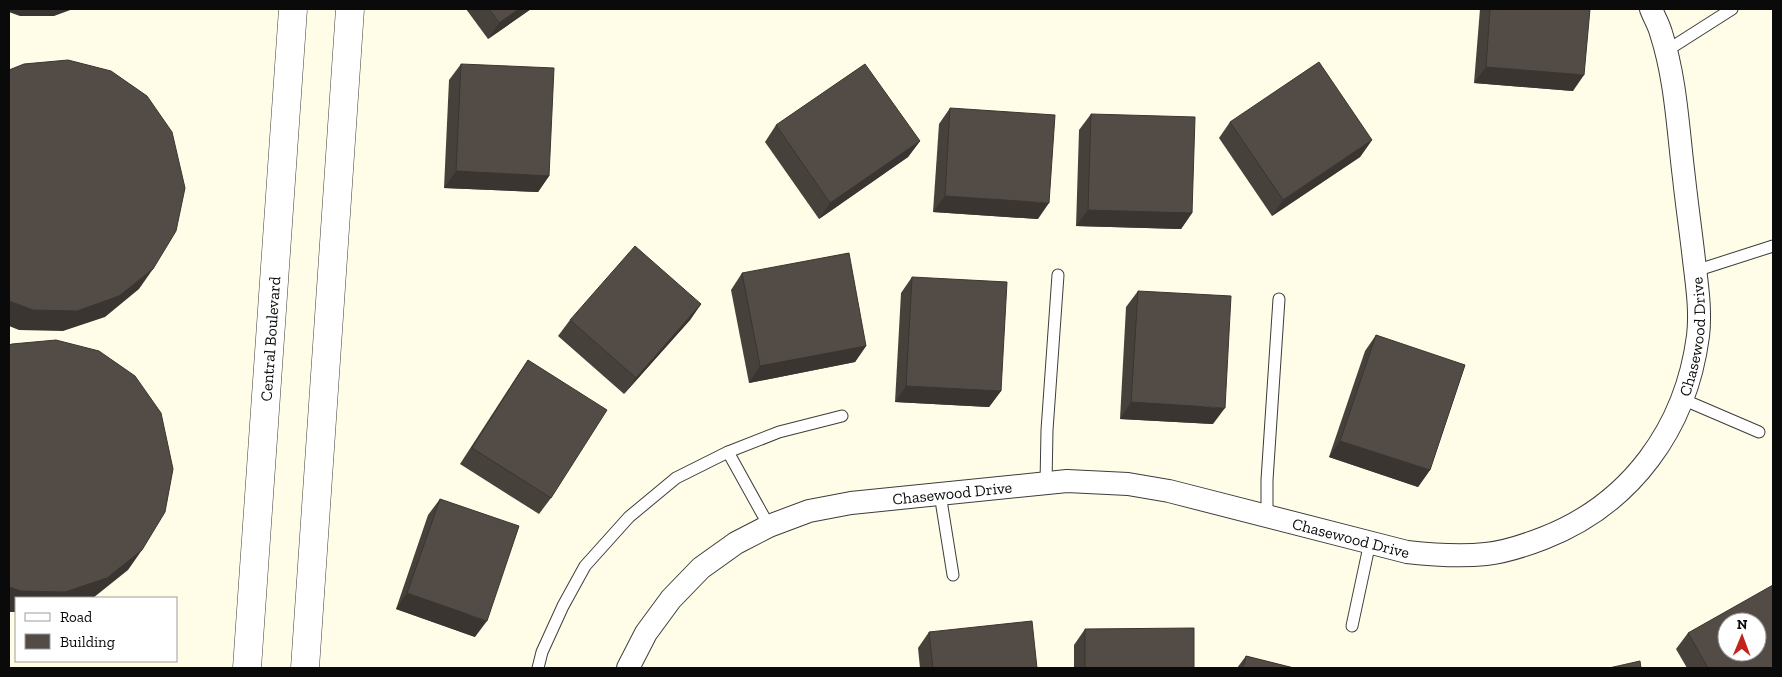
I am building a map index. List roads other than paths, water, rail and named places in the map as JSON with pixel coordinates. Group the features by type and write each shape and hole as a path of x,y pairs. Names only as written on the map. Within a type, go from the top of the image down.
{"street":[{"name":"Central Boulevard","path":"247,668 293,9"},
{"path":"305,668 350,9"},
{"name":"Chasewood Drive","path":"628,668 646,633 671,599 701,568 736,543 769,526 809,511 851,503 1067,481 1128,484 1169,491 1407,552 1448,556 1488,554 1527,545 1565,530 1599,509 1630,482 1669,430 1691,374 1698,334 1698,293 1671,72 1661,33 1651,9"}],"lane":[{"path":"1666,51 1732,9"},
{"path":"1695,270 1773,246"},
{"path":"1046,483 1047,430 1058,275"},
{"path":"1267,516 1266,480 1279,299"},
{"path":"1682,399 1759,432"},
{"path":"538,668 542,652 563,606 586,566 629,517 676,478 728,452 779,432 842,416"},
{"path":"728,452 769,526"},
{"path":"940,494 953,575"},
{"path":"1352,626 1370,542"}]}
